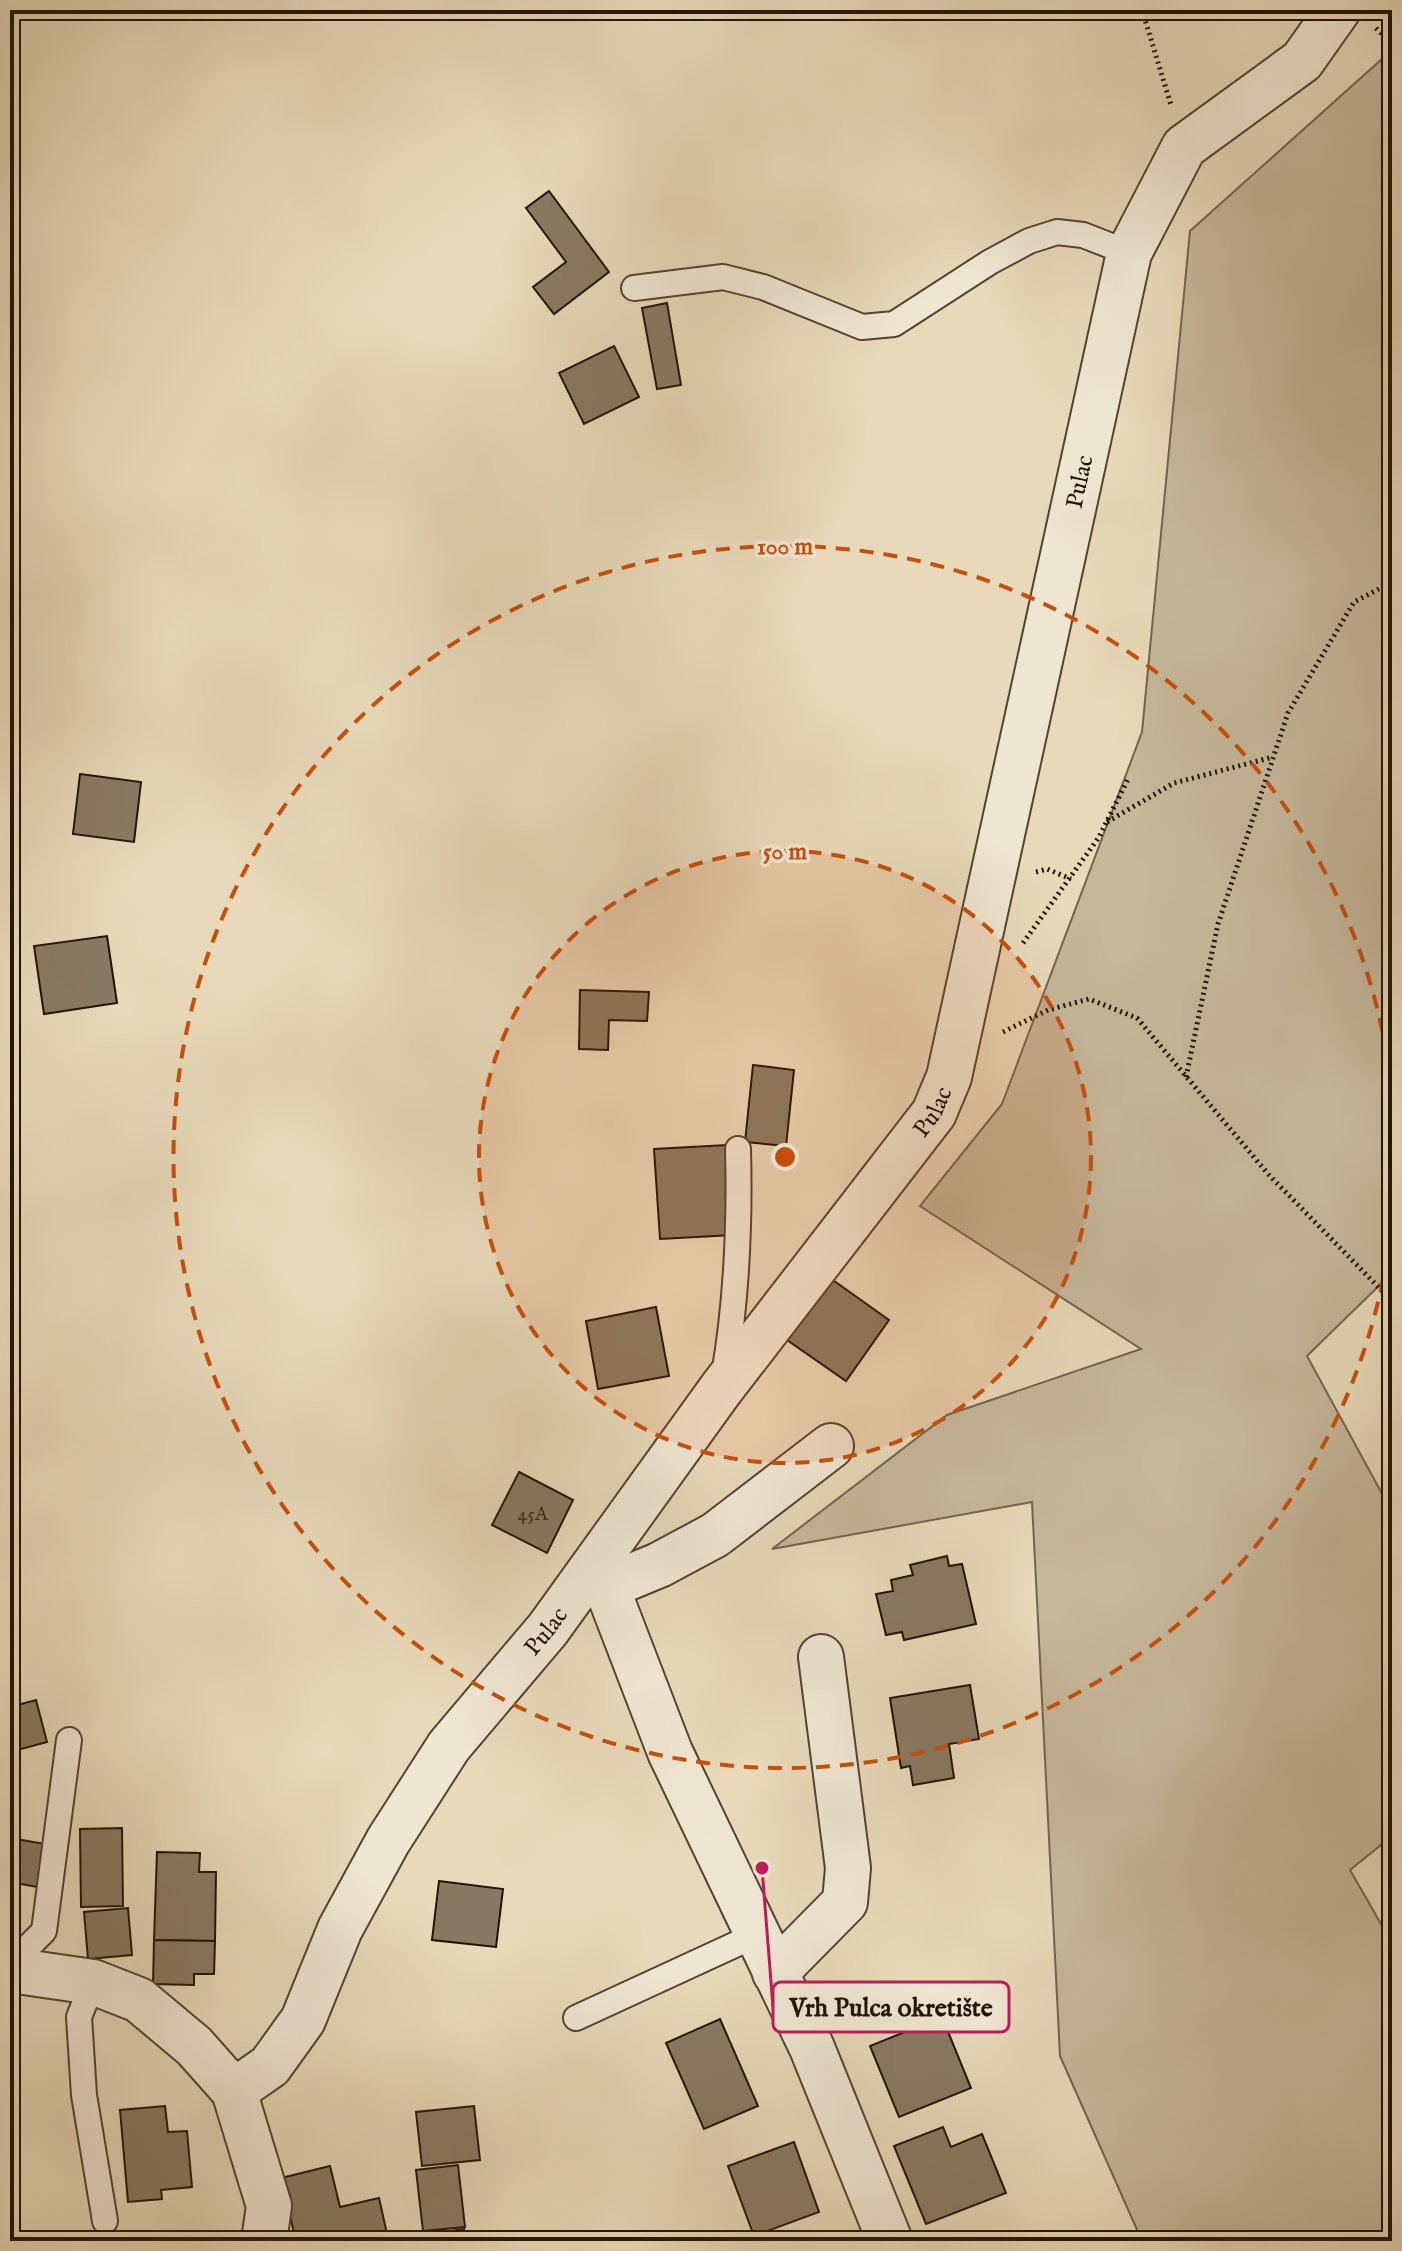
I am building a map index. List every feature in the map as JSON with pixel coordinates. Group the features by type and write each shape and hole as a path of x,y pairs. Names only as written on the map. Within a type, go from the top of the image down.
{"street":[{"name":"Pulac","path":"234,2091 270,2066 303,2020 340,1929 388,1841 449,1746 548,1629 602,1574 721,1389 934,1113 949,1077 1129,253 1184,147 1302,61 1338,10"},
{"path":"831,1446 715,1535 659,1565 602,1574 670,1752 812,2048 890,2241"},
{"path":"766,1954 845,1902 848,1868 821,1657"},
{"path":"10,1967 93,1982 139,2000 194,2046 234,2091 269,2206 264,2241"}],"lane":[{"path":"634,288 723,277 763,287 862,327 894,324 990,262 1029,241 1057,232 1083,235 1129,253"},
{"path":"721,1389 734,1317 740,1247 738,1149"},
{"path":"10,1967 44,1931 69,1740"},
{"path":"576,2018 766,1954"},
{"path":"93,1982 79,2017 84,2095 105,2221"}],"path":[{"path":"1142,10 1184,147"},
{"path":"1186,1077 1218,924 1288,713 1354,602 1392,582"},
{"path":"1106,822 1174,783 1273,757"},
{"path":"1021,946 1071,879 1129,777"},
{"path":"1047,869 1071,879"},
{"path":"1003,1032 1048,1010 1089,999 1137,1018 1269,1175 1392,1301"},
{"path":"1000,1044 1004,1021"}],"shaded area":[{"path":"1392,50 1392,1273 1307,1356 1392,1512 1392,1836 1350,1870 1392,1943 1392,2241 1142,2241 1060,2056 1032,1502 772,1549 947,1415 1141,1349 920,1206 1002,1104 1142,732 1190,231"}],"building":[{"path":"549,191 609,272 554,314 533,287 566,262 526,208"},
{"path":"667,303 681,385 657,389 642,308"},
{"path":"614,346 639,397 584,424 559,373"},
{"path":"80,774 141,782 134,842 73,834"},
{"path":"107,936 117,1003 44,1014 34,946"},
{"path":"580,990 649,992 647,1021 609,1020 608,1050 579,1049"},
{"path":"753,1065 794,1070 786,1146 745,1142"},
{"path":"727,1145 733,1235 660,1239 654,1149"},
{"path":"830,1278 889,1320 846,1381 787,1340"},
{"path":"656,1307 669,1376 598,1389 586,1321"},
{"path":"519,1472 573,1500 547,1553 492,1525"},
{"path":"947,1556 949,1566 962,1564 976,1624 904,1640 902,1632 886,1635 876,1594 893,1591 891,1580 913,1575 910,1565"},
{"path":"970,1685 979,1739 949,1744 954,1778 913,1785 910,1766 901,1768 890,1698"},
{"path":"36,1700 47,1742 10,1752 10,1707"},
{"path":"122,1828 123,1906 81,1907 80,1829"},
{"path":"10,1838 51,1845 43,1888 10,1882"},
{"path":"157,1852 200,1853 199,1872 216,1872 215,1941 154,1940"},
{"path":"439,1881 503,1889 496,1947 432,1940"},
{"path":"128,1908 132,1955 88,1959 84,1912"},
{"path":"154,1940 215,1941 214,1974 194,1974 194,1985 153,1984"},
{"path":"942,2017 971,2088 899,2117 870,2046"},
{"path":"720,2019 758,2106 704,2129 666,2043"},
{"path":"165,2106 168,2132 187,2131 192,2187 161,2190 162,2199 128,2202 120,2110"},
{"path":"474,2106 480,2160 422,2166 416,2112"},
{"path":"943,2127 951,2147 982,2134 1006,2193 926,2224 894,2146"},
{"path":"794,2142 819,2212 754,2236 728,2166"},
{"path":"458,2165 465,2227 423,2231 416,2170"},
{"path":"330,2166 340,2207 379,2198 387,2234 357,2241 296,2241 281,2178"},
{"path":"464,2229 466,2241 428,2241 427,2234"}],"place":[{"name":"Vrh Pulca okretište","path":"762,1868"}]}
